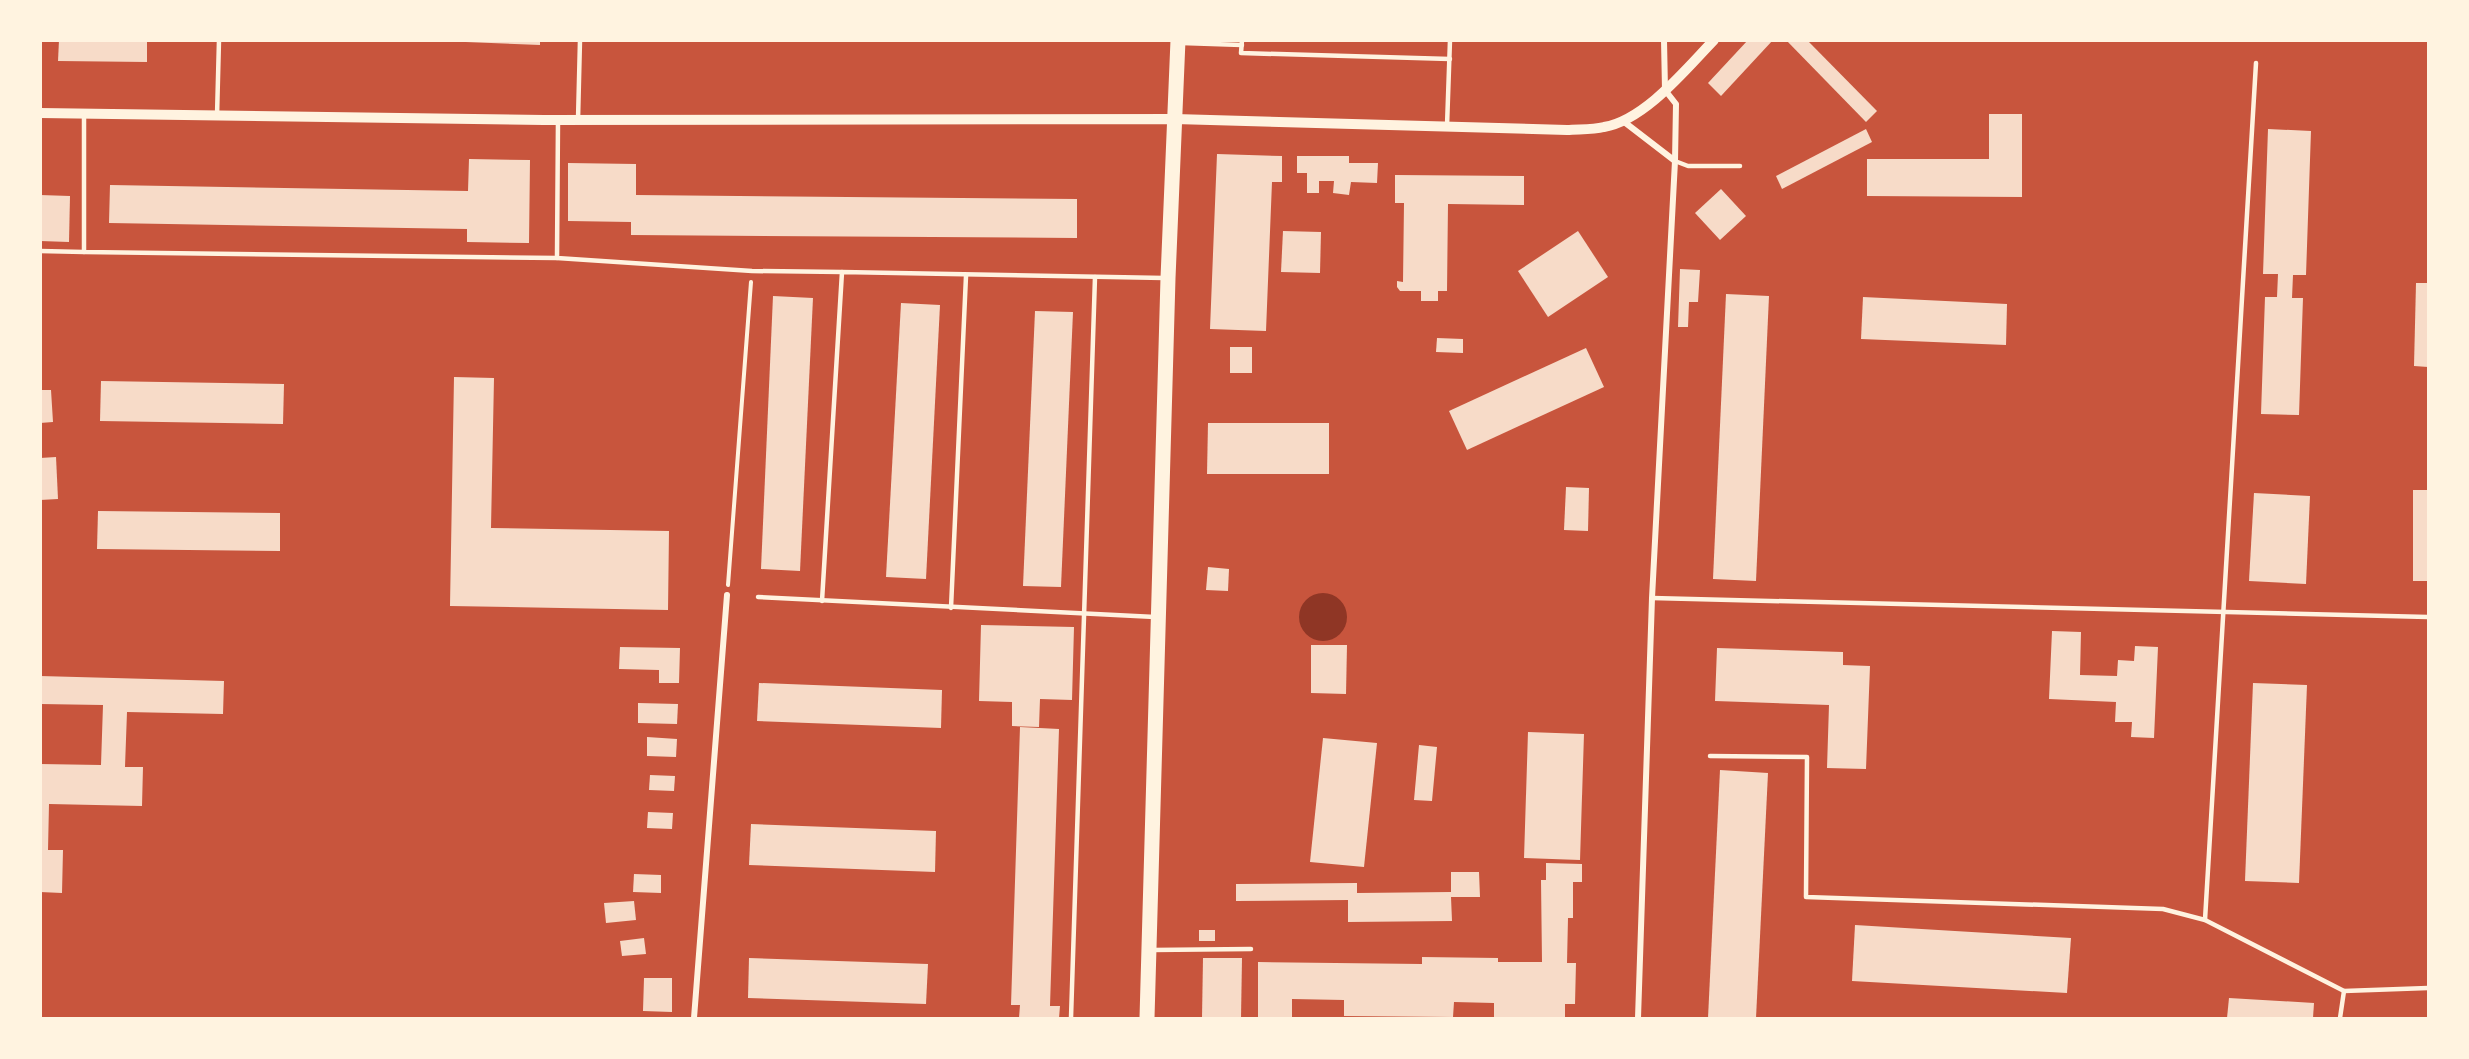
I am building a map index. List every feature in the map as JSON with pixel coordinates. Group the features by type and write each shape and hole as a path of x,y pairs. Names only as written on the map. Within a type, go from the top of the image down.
{"main road":[{"path":"1147,1018 1168,278 1178,42"}],"street":[{"path":"1638,1018 1652,598 1675,161 1676,104 1665,90 1664,40"},
{"path":"40,113 558,120 1175,119 1567,130 1605,127 1623,121 1665,90 1714,40"},
{"path":"1623,121 1675,161"},
{"path":"694,1018 727,595"}],"lane":[{"path":"217,116 219,40"},
{"path":"578,120 580,40"},
{"path":"1447,126 1450,40"},
{"path":"1178,42 1242,43 1241,53 1450,59"},
{"path":"2205,920 2256,63"},
{"path":"84,115 84,252"},
{"path":"557,258 558,120"},
{"path":"1675,161 1688,166 1740,166"},
{"path":"40,250 557,258 752,271 1168,278"},
{"path":"822,601 842,273"},
{"path":"951,608 966,276"},
{"path":"1071,1018 1095,278"},
{"path":"758,597 951,608 1083,612 1158,618"},
{"path":"1652,598 2222,614 2428,616"},
{"path":"1710,756 1807,757 1806,897 2163,909 2205,920 2344,991 2428,988"},
{"path":"1149,950 1251,949"},
{"path":"2340,1018 2344,991"}],"path":[{"path":"727,595 752,271"}],"shaded area":[{"path":"1323,593 1340,600 1347,617 1340,634 1323,641 1306,634 1299,617 1306,600"}],"building":[{"path":"59,40 147,40 147,62 58,61"},
{"path":"415,40 540,40 540,45"},
{"path":"1748,40 1773,40 1721,96 1708,83"},
{"path":"1786,40 1807,40 1877,111 1866,122"},
{"path":"1989,114 2022,114 2022,197 1867,196 1867,159 1989,159"},
{"path":"1866,129 1872,142 1782,189 1776,176"},
{"path":"2268,129 2311,131 2306,275 2293,275 2292,298 2303,298 2299,415 2261,414 2265,297 2277,297 2278,274 2263,274"},
{"path":"1217,154 1282,156 1282,182 1272,182 1266,331 1210,329"},
{"path":"1297,156 1349,156 1349,163 1378,163 1377,183 1351,182 1349,195 1333,193 1334,181 1319,181 1319,193 1307,193 1307,173 1297,173"},
{"path":"469,159 530,160 529,243 467,242 467,229 109,223 110,185 468,191"},
{"path":"568,163 636,164 636,195 1077,199 1077,238 631,235 631,222 568,221"},
{"path":"1395,175 1524,176 1524,205 1448,204 1447,291 1438,291 1438,301 1421,301 1421,291 1400,291 1397,287 1397,281 1403,282 1404,203 1395,203"},
{"path":"1721,189 1746,216 1720,240 1695,213"},
{"path":"40,195 70,196 69,242 40,241"},
{"path":"1283,231 1321,232 1320,273 1281,272"},
{"path":"1578,231 1608,277 1548,317 1518,271"},
{"path":"1680,269 1700,270 1698,302 1689,302 1688,327 1678,327"},
{"path":"2416,283 2428,283 2428,367 2414,366"},
{"path":"1726,294 1769,296 1756,581 1713,579"},
{"path":"773,296 813,298 800,571 761,569"},
{"path":"1863,297 2007,304 2006,345 1861,339"},
{"path":"901,303 940,305 926,579 886,577"},
{"path":"1035,311 1073,312 1061,587 1023,586"},
{"path":"1437,338 1463,339 1463,353 1436,352"},
{"path":"1230,347 1252,347 1252,373 1230,373"},
{"path":"1586,348 1604,387 1467,450 1449,411"},
{"path":"454,377 494,378 491,528 669,531 668,610 450,606"},
{"path":"101,381 284,384 283,424 100,421"},
{"path":"40,390 51,390 53,422 40,423"},
{"path":"1208,423 1329,423 1329,474 1207,474"},
{"path":"56,457 58,499 40,500 40,458"},
{"path":"1566,487 1589,488 1588,531 1564,530"},
{"path":"2413,490 2428,490 2428,581 2413,581"},
{"path":"2254,493 2310,496 2306,584 2249,581"},
{"path":"98,511 280,513 280,551 97,549"},
{"path":"1208,567 1229,569 1228,591 1206,590"},
{"path":"981,625 1074,627 1072,700 1040,699 1039,727 1012,726 1012,702 979,701"},
{"path":"2052,631 2081,632 2080,675 2117,676 2118,660 2134,661 2135,646 2158,647 2154,738 2131,737 2132,722 2115,722 2116,702 2049,699"},
{"path":"1311,645 1347,645 1346,694 1311,693"},
{"path":"620,647 680,648 679,683 659,683 659,670 619,669"},
{"path":"1717,648 1843,652 1843,665 1870,666 1866,769 1827,768 1829,705 1715,701"},
{"path":"40,676 224,681 223,714 127,712 125,767 143,767 142,806 49,804 48,850 63,850 62,893 40,892 40,764 101,765 103,705 40,704"},
{"path":"759,683 942,690 941,728 757,721"},
{"path":"2253,683 2307,685 2299,883 2245,881"},
{"path":"638,703 678,704 677,724 638,723"},
{"path":"1020,727 1059,729 1050,1006 1060,1006 1059,1018 1019,1018 1020,1005 1011,1005"},
{"path":"1528,732 1584,734 1580,860 1524,858"},
{"path":"647,737 677,739 676,757 647,756"},
{"path":"1323,738 1377,743 1364,867 1310,862"},
{"path":"1419,745 1437,747 1432,801 1414,800"},
{"path":"1720,770 1768,773 1756,1018 1708,1018"},
{"path":"650,775 675,776 674,791 649,790"},
{"path":"648,812 673,813 672,829 647,828"},
{"path":"751,824 936,831 935,872 749,865"},
{"path":"1546,863 1582,864 1582,882 1573,882 1573,918 1568,918 1567,963 1576,963 1575,1004 1565,1004 1565,1018 1494,1018 1494,1003 1454,1002 1453,1017 1344,1016 1344,1000 1292,999 1292,1018 1258,1018 1258,962 1422,964 1422,957 1498,958 1498,962 1542,962 1541,880 1546,880"},
{"path":"1451,872 1479,872 1480,897 1451,897 1452,921 1348,922 1348,900 1236,901 1236,884 1357,883 1357,893 1451,892"},
{"path":"634,874 661,875 661,893 633,892"},
{"path":"634,901 636,920 606,923 604,903"},
{"path":"1855,925 2071,938 2067,993 1852,981"},
{"path":"1199,930 1215,930 1215,941 1199,941"},
{"path":"644,938 646,954 622,956 620,941"},
{"path":"749,958 928,964 926,1004 748,998"},
{"path":"1203,958 1242,958 1241,1018 1202,1018"},
{"path":"644,978 672,978 672,1012 643,1011"},
{"path":"2229,998 2314,1003 2313,1018 2227,1018"}]}
